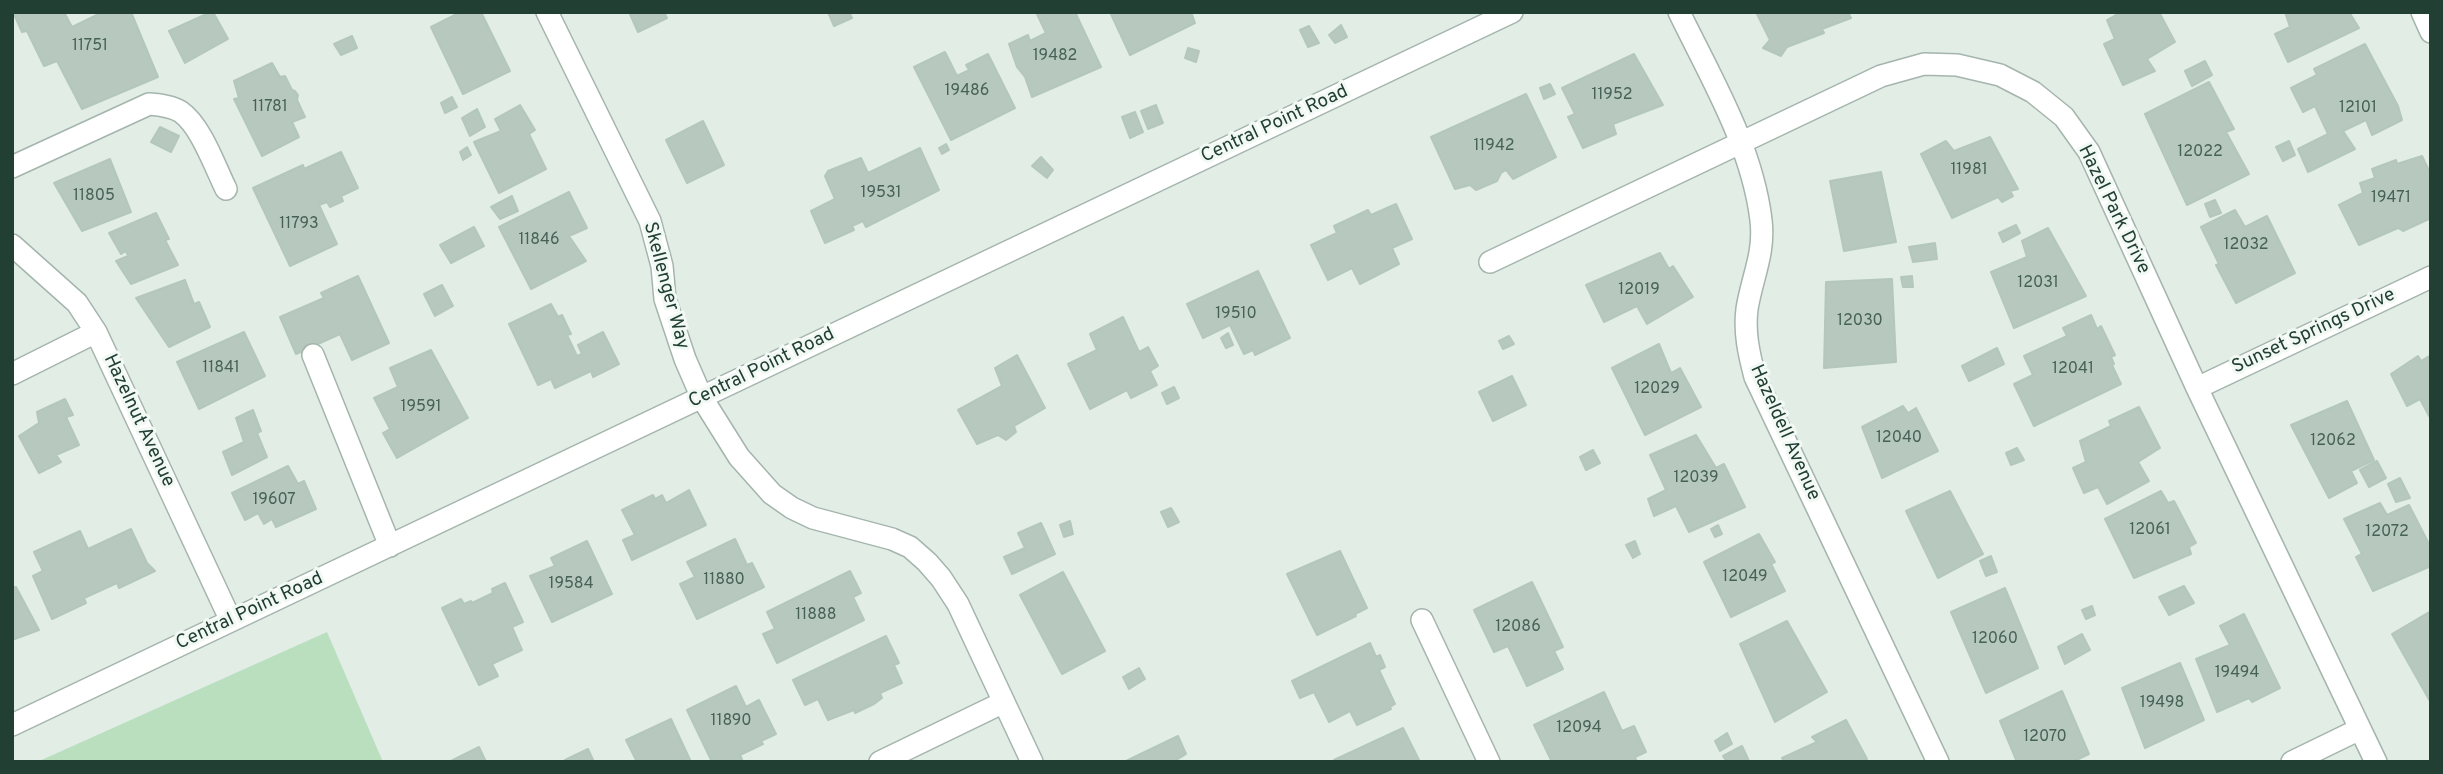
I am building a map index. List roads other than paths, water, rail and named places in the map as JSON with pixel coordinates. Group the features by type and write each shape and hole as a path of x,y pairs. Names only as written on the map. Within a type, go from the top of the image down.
{"street":[{"name":"Skellenger Way","path":"547,12 650,221 662,266 665,299 685,359 702,398 739,457 772,494 813,518 892,539 910,548 927,562 958,604 1032,762"},
{"name":"Central Point Road","path":"12,725 1513,12"},
{"name":"Hazeldell Avenue","path":"1679,12 1741,141 1753,181 1761,221 1760,261 1747,309 1746,343 1755,377 1938,762"},
{"path":"2422,12 2431,32"},
{"name":"Hazel Park Drive","path":"1490,262 1881,76 1924,64 1957,65 2000,75 2033,92 2064,117 2089,152 2197,388 2376,762"},
{"path":"12,167 149,104 180,111 193,123 226,189"},
{"name":"Hazelnut Avenue","path":"12,245 77,303 96,332 231,621"},
{"name":"Sunset Springs Drive","path":"2197,388 2431,277"},
{"path":"12,374 96,332"},
{"path":"313,355 390,546"},
{"path":"1422,620 1489,762"},
{"path":"880,762 1004,702"},
{"path":"2292,762 2360,729"}]}
